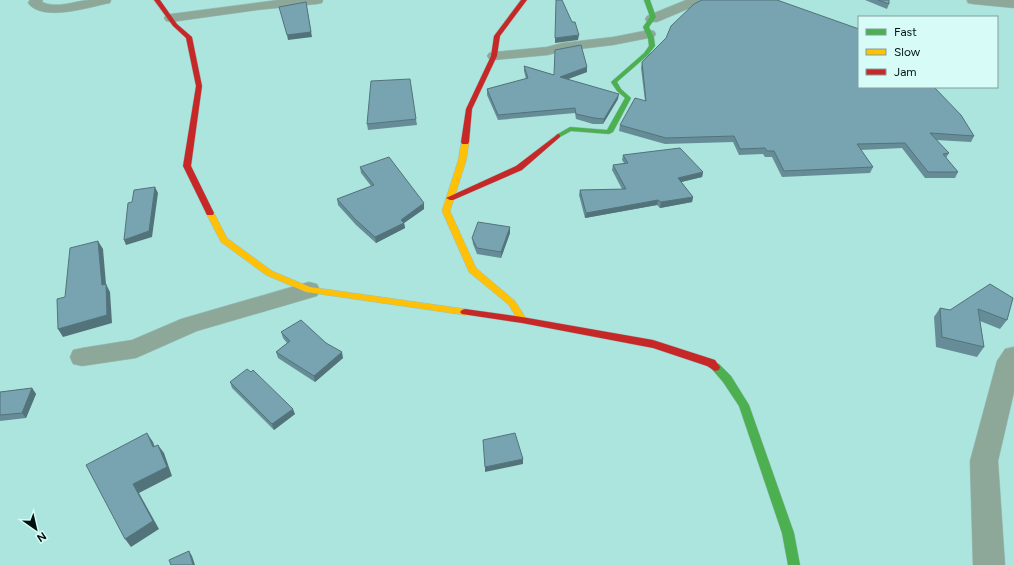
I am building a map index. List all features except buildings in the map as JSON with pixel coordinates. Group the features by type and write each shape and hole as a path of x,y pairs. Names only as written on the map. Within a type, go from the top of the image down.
{"street":[{"path":"37,0 34,3 40,8 54,9 105,0"},
{"path":"157,0 175,25 188,37 199,86 187,166 224,240 270,273 309,290 522,320 653,344 711,363 727,379 744,405 788,533 794,565"},
{"path":"171,18 258,6 317,0"},
{"path":"522,320 512,303 472,270 446,211 462,161 469,109 494,56 497,36 524,0"},
{"path":"648,0 653,17 652,19"},
{"path":"450,198 519,168 556,138 570,129 609,132 628,98 614,82 652,46 646,27 652,19 697,0"},
{"path":"973,0 1014,4"},
{"path":"494,56 548,52 562,47 613,41 649,34"},
{"path":"82,357 136,349 189,325 309,290"},
{"path":"989,565 984,462 1009,361 1014,356"}],"traffic: fast":[{"path":"558,136 570,129 609,132 628,98 619,90 614,82 646,54 652,46 651,38 646,27 653,17 647,0"},
{"path":"715,367 727,379 744,405 788,533 794,565"}],"traffic: slow":[{"path":"465,142 462,161 446,211 472,270 512,303 522,320"},
{"path":"210,213 224,240 269,273 309,290 465,312"}],"traffic: jam":[{"path":"157,0 175,25 189,37 199,86 187,166 210,213"},
{"path":"465,142 469,109 494,56 497,36 524,0"},
{"path":"450,198 519,168 558,136"},
{"path":"465,312 522,320 653,344 711,363 715,367"}]}
